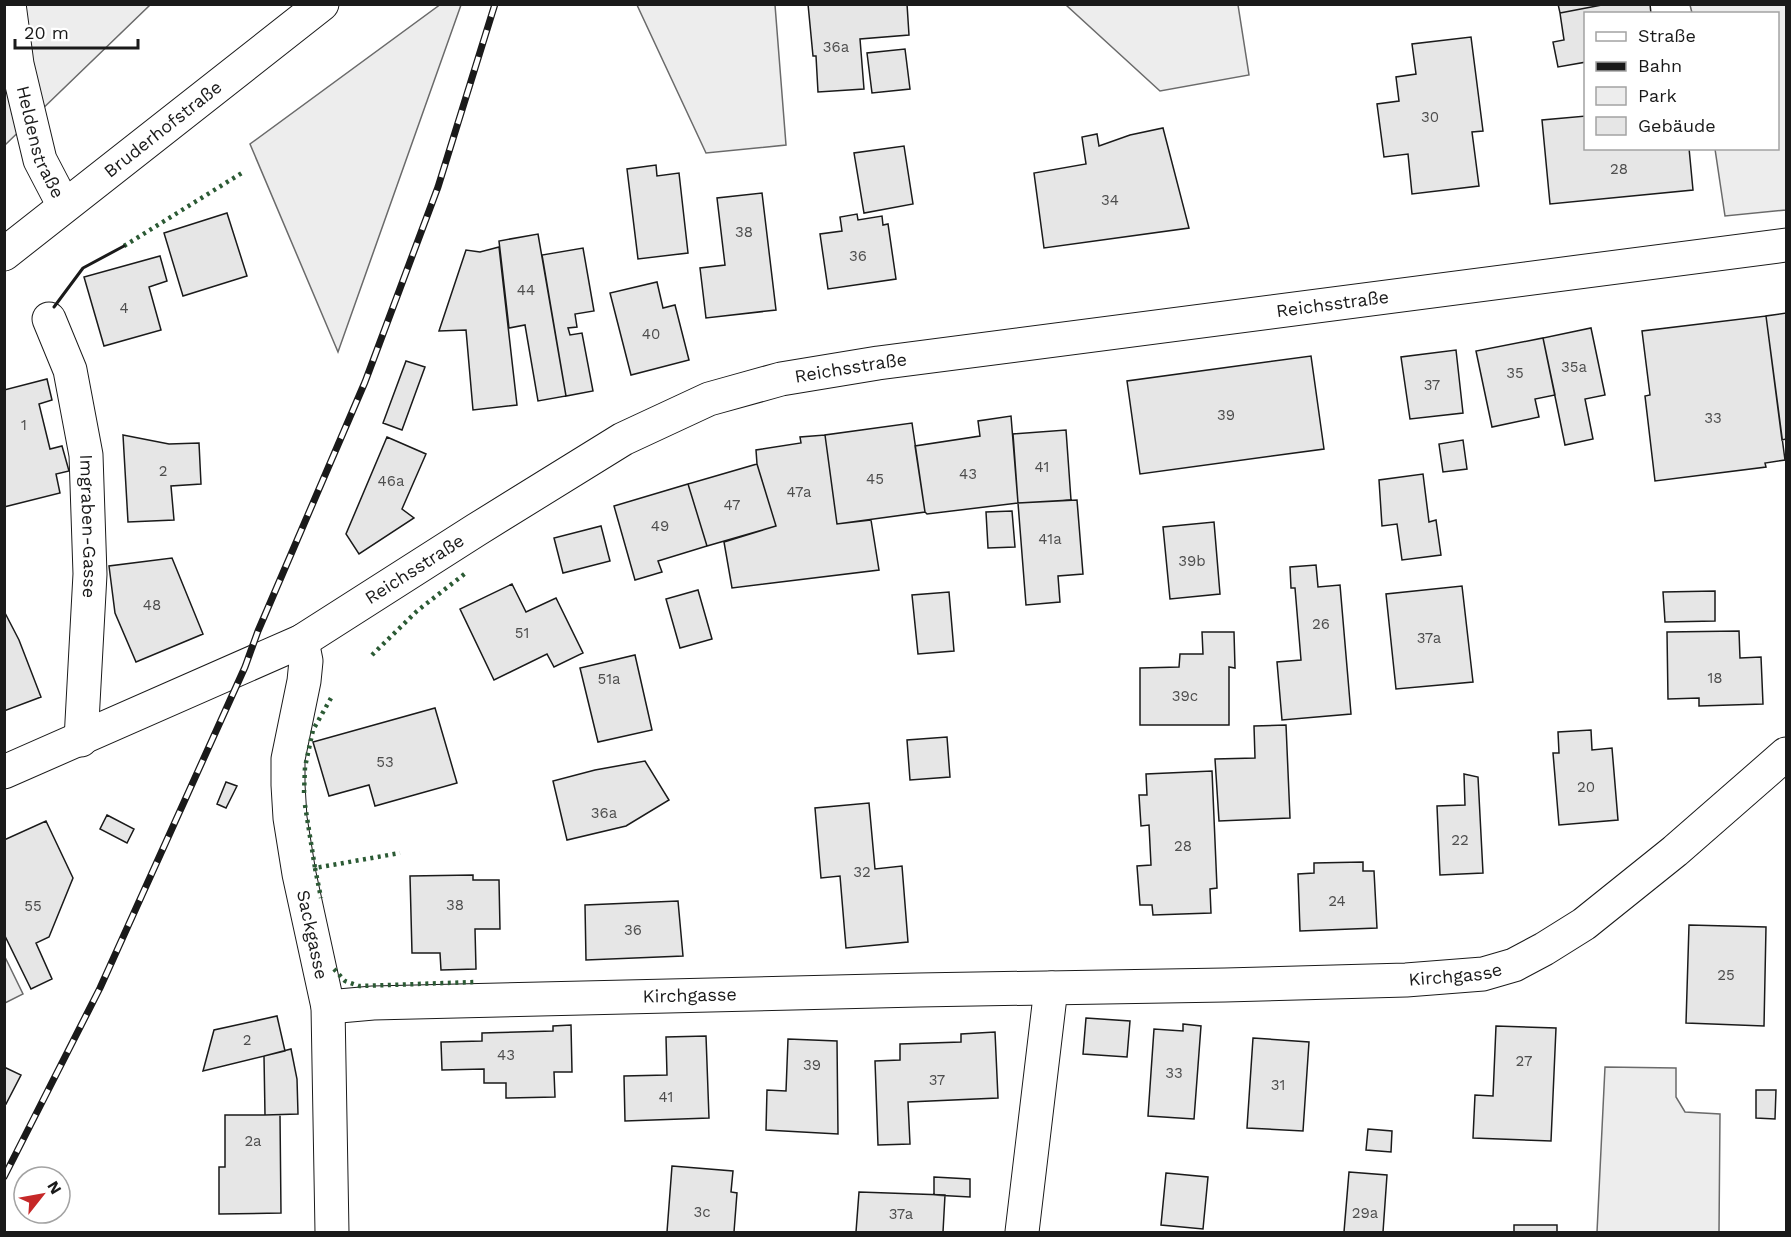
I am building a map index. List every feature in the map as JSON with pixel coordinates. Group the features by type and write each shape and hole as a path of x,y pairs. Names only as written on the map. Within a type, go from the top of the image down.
{"street":[{"name":"Heldenstraße","path":"9,4 17,64 40,160 63,206"},
{"name":"Bruderhofstraße","path":"4,254 322,4"},
{"name":"Reichsstraße","path":"4,772 302,641 623,440 709,399 781,379 878,363 1786,245"},
{"name":"Imgraben-Gasse","path":"49,319 70,370 86,455 90,574 81,740"},
{"name":"Sackgasse","path":"302,641 306,661 288,759 288,785 290,819 299,874 328,1007 332,1233"},
{"name":"Kirchgasse","path":"328,1007 385,1003 918,990 1225,986 1406,980 1483,974 1514,965 1584,924 1675,851 1786,754"},
{"path":"1022,1233 1052,988"}],"green space":[{"path":"441,4 461,5 338,352 250,144"},
{"path":"5,5 150,5 5,145"},
{"path":"637,5 775,5 786,145 706,153"},
{"path":"1066,5 1238,5 1249,75 1160,91"},
{"path":"1690,5 1786,5 1786,210 1725,216 1715,150 1779,150 1779,12 1692,12"},
{"path":"4,955 23,994 5,1003 4,1003"},
{"path":"1605,1067 1676,1068 1676,1097 1685,1112 1720,1114 1719,1232 1597,1232"}],"building":[{"path":"808,4 907,4 909,35 860,39 864,89 818,92 816,56 813,56"},
{"path":"1558,4 1607,4 1560,13"},
{"path":"1607,4 1650,4 1651,12 1584,12 1584,62 1558,67 1553,42 1564,40 1560,13"},
{"path":"1471,37 1483,131 1472,132 1479,186 1412,194 1408,154 1384,157 1377,104 1399,101 1396,77 1416,74 1412,44"},
{"path":"905,49 910,89 872,93 867,53"},
{"path":"1584,116 1584,150 1689,150 1693,190 1550,204 1542,120"},
{"path":"1163,128 1189,228 1044,248 1034,173 1086,164 1082,137 1097,134 1099,146 1130,135"},
{"path":"904,146 913,204 864,213 854,153"},
{"path":"656,165 657,176 679,173 688,253 638,259 627,169"},
{"path":"762,193 776,310 706,318 700,268 725,265 717,198"},
{"path":"227,213 247,276 183,296 164,233"},
{"path":"857,214 858,220 882,216 883,225 888,224 896,279 828,289 820,234 842,231 840,217"},
{"path":"538,234 566,396 538,401 525,325 509,328 499,241"},
{"path":"499,247 517,405 473,410 466,330 439,331 466,250 480,252"},
{"path":"583,248 594,311 575,314 577,327 568,328 570,335 582,333 593,391 566,396 542,255"},
{"path":"160,256 167,281 149,287 161,330 104,346 84,277"},
{"path":"657,282 663,308 675,305 689,360 631,375 610,293"},
{"path":"1786,313 1786,439 1782,440 1766,316"},
{"path":"1766,316 1785,460 1765,463 1766,467 1655,481 1645,396 1650,395 1642,331"},
{"path":"1591,328 1605,395 1585,399 1593,439 1565,445 1543,338"},
{"path":"1543,338 1555,395 1535,399 1539,417 1492,427 1476,351"},
{"path":"1456,350 1463,413 1410,419 1401,357"},
{"path":"1311,356 1324,449 1140,474 1127,381"},
{"path":"406,361 425,367 402,430 383,423"},
{"path":"47,379 52,400 39,404 50,449 62,446 69,471 56,474 60,493 4,507 4,390"},
{"path":"1011,416 1018,503 927,514 915,446 980,436 978,421"},
{"path":"912,423 925,512 837,524 825,435"},
{"path":"1066,430 1071,500 1018,503 1013,434"},
{"path":"123,435 169,444 199,443 201,484 171,486 174,520 128,522"},
{"path":"825,435 837,524 871,520 879,570 732,588 724,542 776,526 757,464 756,450 801,443 800,437"},
{"path":"387,437 426,454 402,509 414,518 359,554 346,534"},
{"path":"1463,440 1467,469 1443,472 1439,444"},
{"path":"757,464 776,526 707,546 688,484"},
{"path":"1423,474 1429,522 1436,520 1441,555 1402,560 1397,524 1382,526 1379,480"},
{"path":"688,484 707,546 658,561 662,572 635,580 614,506"},
{"path":"1077,500 1083,574 1058,576 1060,602 1026,605 1018,503"},
{"path":"1012,511 1015,547 988,548 986,512"},
{"path":"1214,522 1220,594 1170,599 1163,527"},
{"path":"601,526 610,561 563,573 554,538"},
{"path":"172,558 203,634 136,662 115,613 109,566"},
{"path":"1316,565 1318,587 1340,585 1351,714 1282,720 1277,662 1301,660 1295,588 1291,588 1290,567"},
{"path":"512,584 526,612 556,598 583,653 554,667 547,654 494,680 460,609"},
{"path":"1462,586 1473,682 1396,689 1386,594"},
{"path":"698,590 712,639 680,648 666,599"},
{"path":"1715,591 1715,621 1665,622 1663,592"},
{"path":"949,592 954,651 918,654 912,595"},
{"path":"4,611 19,640 41,697 4,711"},
{"path":"1739,631 1740,658 1761,657 1763,704 1699,706 1699,698 1668,699 1667,632"},
{"path":"1202,632 1234,632 1235,668 1229,667 1229,725 1140,725 1140,668 1179,667 1180,654 1203,654"},
{"path":"635,655 652,730 598,742 580,668"},
{"path":"435,708 457,783 375,806 369,785 329,796 313,742"},
{"path":"1286,725 1290,818 1219,821 1215,759 1255,758 1254,726"},
{"path":"1591,730 1592,750 1612,748 1618,820 1559,825 1553,753 1559,753 1558,732"},
{"path":"947,737 950,777 910,780 907,740"},
{"path":"645,761 669,800 626,826 567,840 553,781 595,770"},
{"path":"1212,771 1217,888 1210,889 1211,913 1153,915 1152,905 1140,905 1137,866 1151,865 1149,825 1141,826 1139,795 1147,795 1146,774"},
{"path":"1464,774 1478,777 1483,873 1440,875 1437,806 1465,805"},
{"path":"226,782 237,786 226,808 217,804"},
{"path":"869,803 875,869 902,866 908,942 846,948 840,876 821,878 815,808"},
{"path":"107,815 134,829 127,843 100,829"},
{"path":"46,821 73,878 49,937 36,943 52,979 31,989 4,934 4,840"},
{"path":"1363,862 1363,871 1374,871 1377,928 1300,931 1298,874 1314,873 1314,863"},
{"path":"473,875 473,880 499,880 500,929 475,929 476,969 441,970 440,953 412,953 410,876"},
{"path":"678,901 683,956 586,960 585,905"},
{"path":"1689,925 1766,927 1764,1026 1686,1023"},
{"path":"277,1016 285,1051 203,1071 214,1030"},
{"path":"1086,1018 1130,1021 1127,1057 1083,1054"},
{"path":"1183,1024 1201,1026 1194,1119 1148,1116 1154,1029 1183,1031"},
{"path":"571,1025 572,1072 554,1072 555,1097 506,1098 506,1083 484,1083 484,1069 442,1070 441,1042 482,1041 482,1033 553,1031 553,1026"},
{"path":"1496,1026 1556,1028 1551,1141 1473,1138 1475,1095 1493,1096"},
{"path":"995,1032 998,1098 908,1102 910,1144 878,1145 875,1061 900,1060 900,1044 961,1042 961,1034"},
{"path":"706,1036 709,1118 625,1121 624,1076 667,1075 666,1037"},
{"path":"1253,1038 1309,1042 1303,1131 1247,1128"},
{"path":"788,1039 837,1041 838,1134 766,1130 767,1090 786,1091"},
{"path":"291,1049 297,1079 298,1114 265,1115 264,1056"},
{"path":"4,1067 21,1075 6,1104 4,1103"},
{"path":"1756,1090 1776,1090 1775,1119 1756,1118"},
{"path":"225,1115 280,1115 281,1213 219,1214 219,1167 225,1167"},
{"path":"1368,1129 1392,1131 1391,1152 1366,1150"},
{"path":"672,1166 733,1171 731,1192 737,1193 734,1232 667,1232"},
{"path":"1349,1172 1387,1175 1383,1232 1344,1232"},
{"path":"1166,1173 1208,1177 1203,1229 1161,1225"},
{"path":"934,1177 970,1179 970,1197 934,1195"},
{"path":"859,1192 945,1195 943,1232 856,1232"},
{"path":"1514,1225 1557,1225 1557,1232 1514,1232"}],"railway":[{"path":"4,1177 100,988 245,667 258,631 365,382 438,187 495,4"}],"hedge":[{"path":"124,246 245,171"},
{"path":"372,655 417,611 467,572"},
{"path":"304,793 305,767 313,730 331,698"},
{"path":"305,805 315,868 400,853"},
{"path":"315,868 321,898"},
{"path":"334,969 345,981 359,986 475,982"}],"wall":[{"path":"54,307 83,268 124,246"}]}
